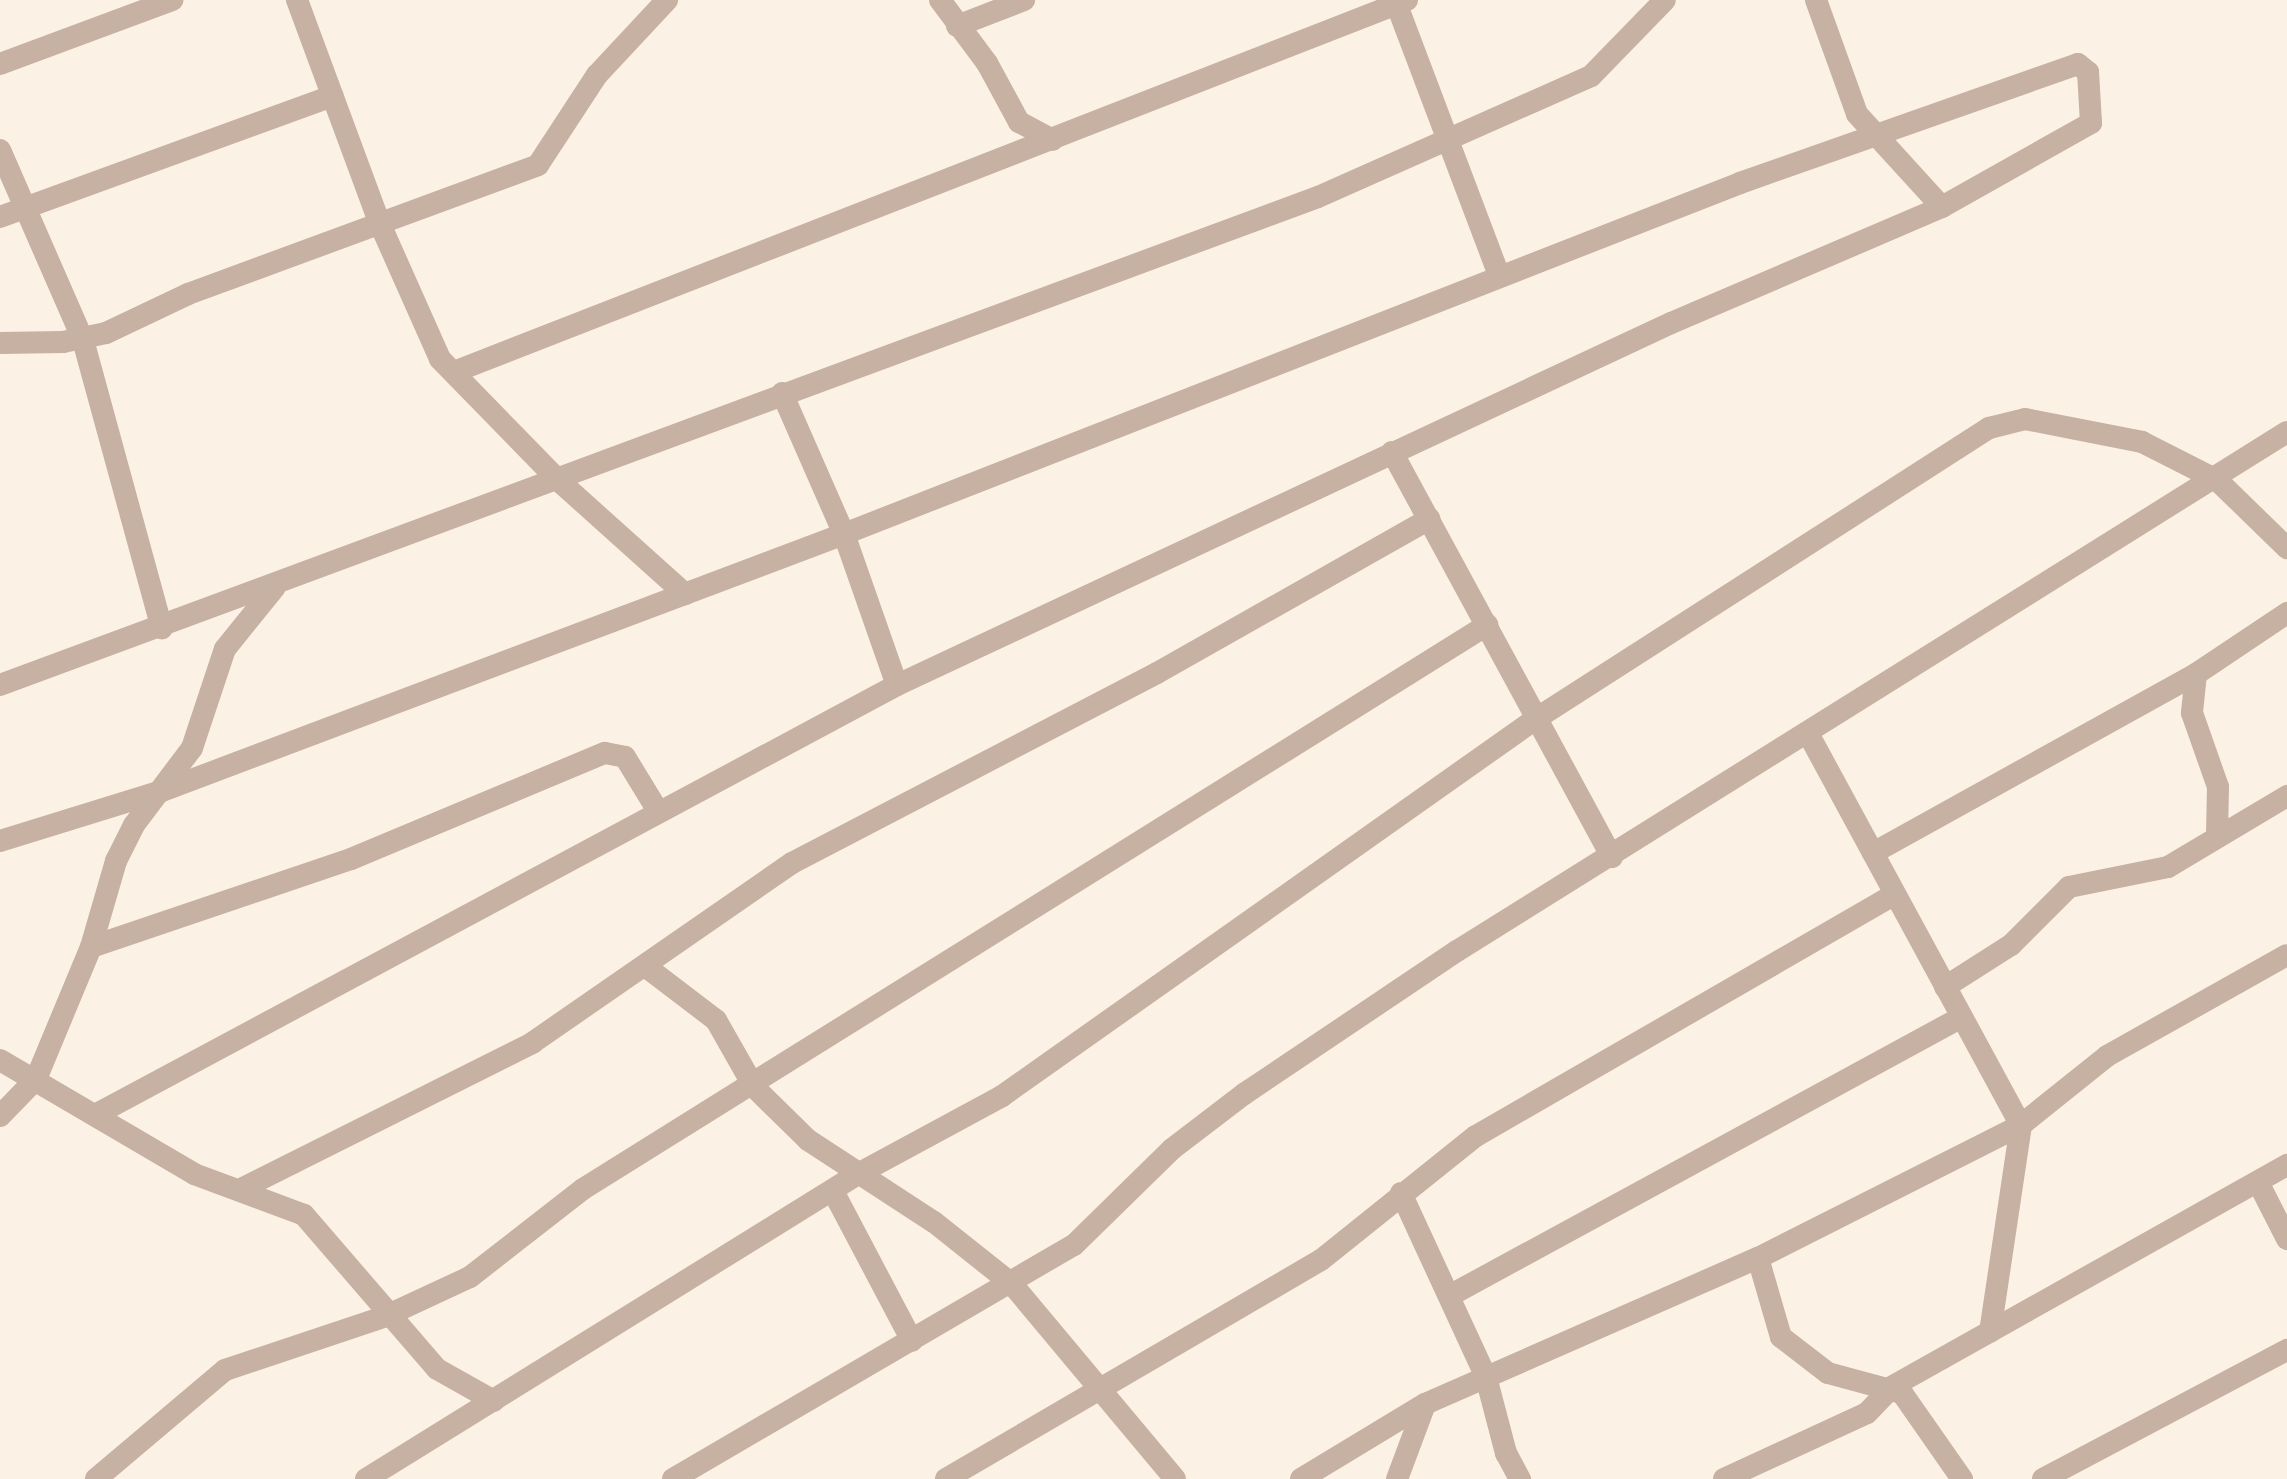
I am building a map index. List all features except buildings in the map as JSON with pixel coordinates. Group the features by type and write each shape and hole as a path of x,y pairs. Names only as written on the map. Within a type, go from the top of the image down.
{"street":[{"path":"0,64 172,0"},
{"path":"298,0 380,224 430,344 558,480 685,594"},
{"path":"0,343 83,340 538,165 598,76 667,0"},
{"path":"940,0 987,63 1019,122 1053,140"},
{"path":"956,26 1024,0"},
{"path":"0,685 1300,204 1591,76 1665,0"},
{"path":"1818,0 1849,101 1942,207"},
{"path":"454,372 1400,1 1498,275"},
{"path":"0,841 162,791 844,534 1498,275 1878,134 2086,66 2091,123 1942,207 1392,452 897,684 95,1115"},
{"path":"0,217 333,96"},
{"path":"0,150 83,340 162,628"},
{"path":"782,393 844,534 897,684"},
{"path":"366,1479 834,1193 858,1174 1002,1096 1534,720 2004,422 2118,434 2218,480 2287,548"},
{"path":"673,1479 1074,1245 1199,1126 1458,952 1810,736 2218,480 2287,432"},
{"path":"1392,452 1612,858"},
{"path":"241,1189 532,1043 804,856 1157,674 1429,519"},
{"path":"0,1116 36,1079 90,947 116,861 192,748 224,649 277,585"},
{"path":"1872,853 2196,674 2287,612"},
{"path":"96,1479 225,1370 386,1316 489,1266 554,1208 754,1087 1487,625"},
{"path":"2196,674 2192,713 2218,788 2217,835"},
{"path":"1810,736 2021,1125 1990,1332"},
{"path":"90,947 351,858 605,752 625,757 658,811"},
{"path":"1945,987 2011,945 2069,886 2168,866 2287,796"},
{"path":"946,1479 1320,1260 1476,1136 1894,895"},
{"path":"1301,1479 1425,1404 1758,1258 2021,1125 2108,1056 2287,955"},
{"path":"644,966 716,1020 754,1087 808,1140 1012,1284 1175,1479"},
{"path":"1448,1296 1960,1018"},
{"path":"0,1060 194,1174 282,1202 320,1229 386,1316 437,1369 494,1401"},
{"path":"1724,1479 1866,1413 1893,1386 2287,1165"},
{"path":"2258,1182 2287,1239"},
{"path":"834,1193 912,1341"},
{"path":"1401,1193 1486,1377 1506,1453 1520,1479"},
{"path":"1758,1258 1781,1336 1828,1374 1893,1386 1915,1405 1962,1479"},
{"path":"2043,1479 2287,1350"},
{"path":"1397,1479 1425,1404"}]}
